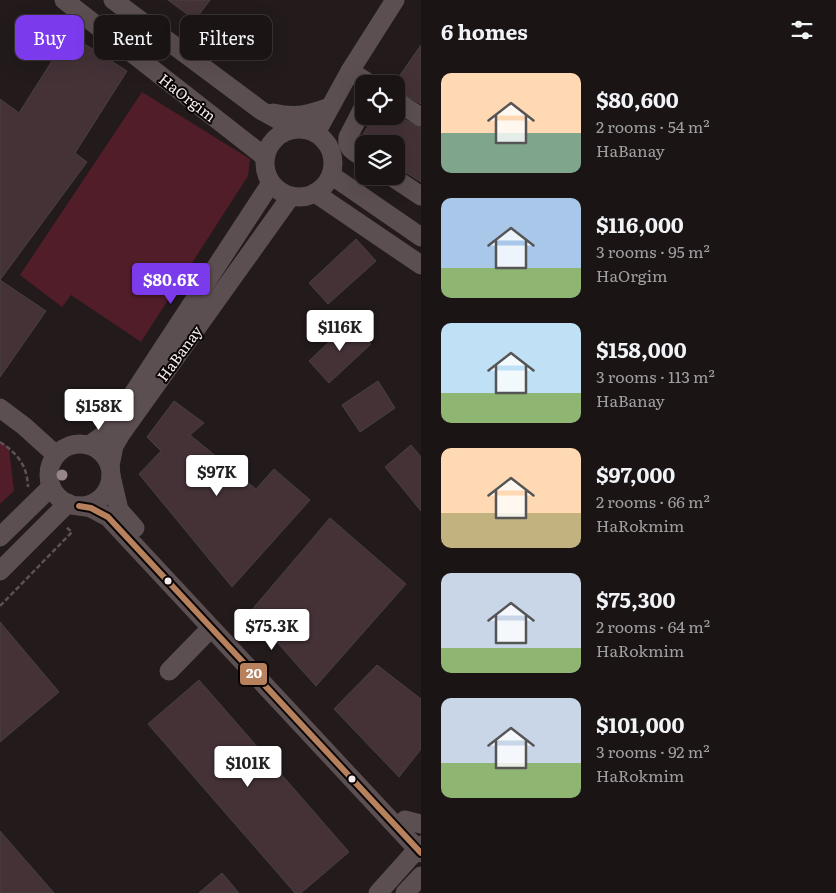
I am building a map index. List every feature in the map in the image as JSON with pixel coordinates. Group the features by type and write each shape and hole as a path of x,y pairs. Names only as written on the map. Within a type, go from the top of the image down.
{"street":[{"name":"HaOrgim","path":"64,0 265,157"},
{"path":"113,0 262,111 295,129 306,130 326,141 334,164 331,176 324,186 315,193 303,197 291,196 280,192 271,183 265,166 265,157 269,147 276,138 295,129"},
{"path":"316,134 350,71 395,0"},
{"path":"350,71 356,75"},
{"path":"262,111 290,116 305,116 330,107"},
{"path":"405,107 421,117"},
{"path":"355,125 347,142 350,149 355,152"},
{"path":"331,176 421,237"},
{"name":"HaBanay","path":"89,445 105,434 112,426 271,183"},
{"path":"404,185 421,196"},
{"path":"315,193 421,265"},
{"name":"HaBanay","path":"111,471 114,446 121,434 291,196"},
{"path":"0,408 24,426 56,455"},
{"path":"384,887 420,846 408,824 119,510 111,471 105,456 98,449 89,445 71,445 56,455 49,471 51,487 58,497 73,505 90,508 108,517 211,628 408,824"},
{"path":"0,570 73,505 97,501 105,494 110,486 111,471"},
{"path":"0,537 51,487"},
{"path":"169,671 211,628"},
{"path":"384,887 401,859 401,846 408,824"},
{"path":"405,893 421,876"}],"path":[{"path":"0,442 14,452"},
{"path":"0,606 72,532"}],"shaded area":[{"path":"142,92 250,159 248,176 141,342 71,295 62,307 20,275"},
{"path":"0,441 9,448 14,491 0,504"}],"building":[{"path":"168,0 210,0 199,15 188,15"},
{"path":"84,44 94,50 94,60 110,60 127,71 75,153 87,162 0,280 0,99 19,113 53,60 84,60"},
{"path":"421,45 421,104 405,95 405,75 400,75"},
{"path":"405,120 421,128 421,182 405,172 405,135 363,135 369,125 405,125"},
{"path":"356,239 376,261 328,304 309,283"},
{"path":"0,280 46,311 0,377"},
{"path":"350,322 371,344 329,383 309,361"},
{"path":"378,381 395,408 360,432 342,405"},
{"path":"174,401 204,423 190,435 256,489 274,469 310,500 232,587 139,474 161,451 147,437"},
{"path":"411,445 421,457 421,511 385,467"},
{"path":"330,518 406,584 316,686 250,612"},
{"path":"0,622 59,692 0,742"},
{"path":"377,665 421,699 421,749 399,777 334,709"},
{"path":"199,680 349,852 301,893 295,893 148,724"},
{"path":"0,831 54,893 0,893"},
{"path":"222,873 239,893 199,893"}],"transit line":[{"name":"20","path":"79,506 91,508 108,517 421,853"}]}
